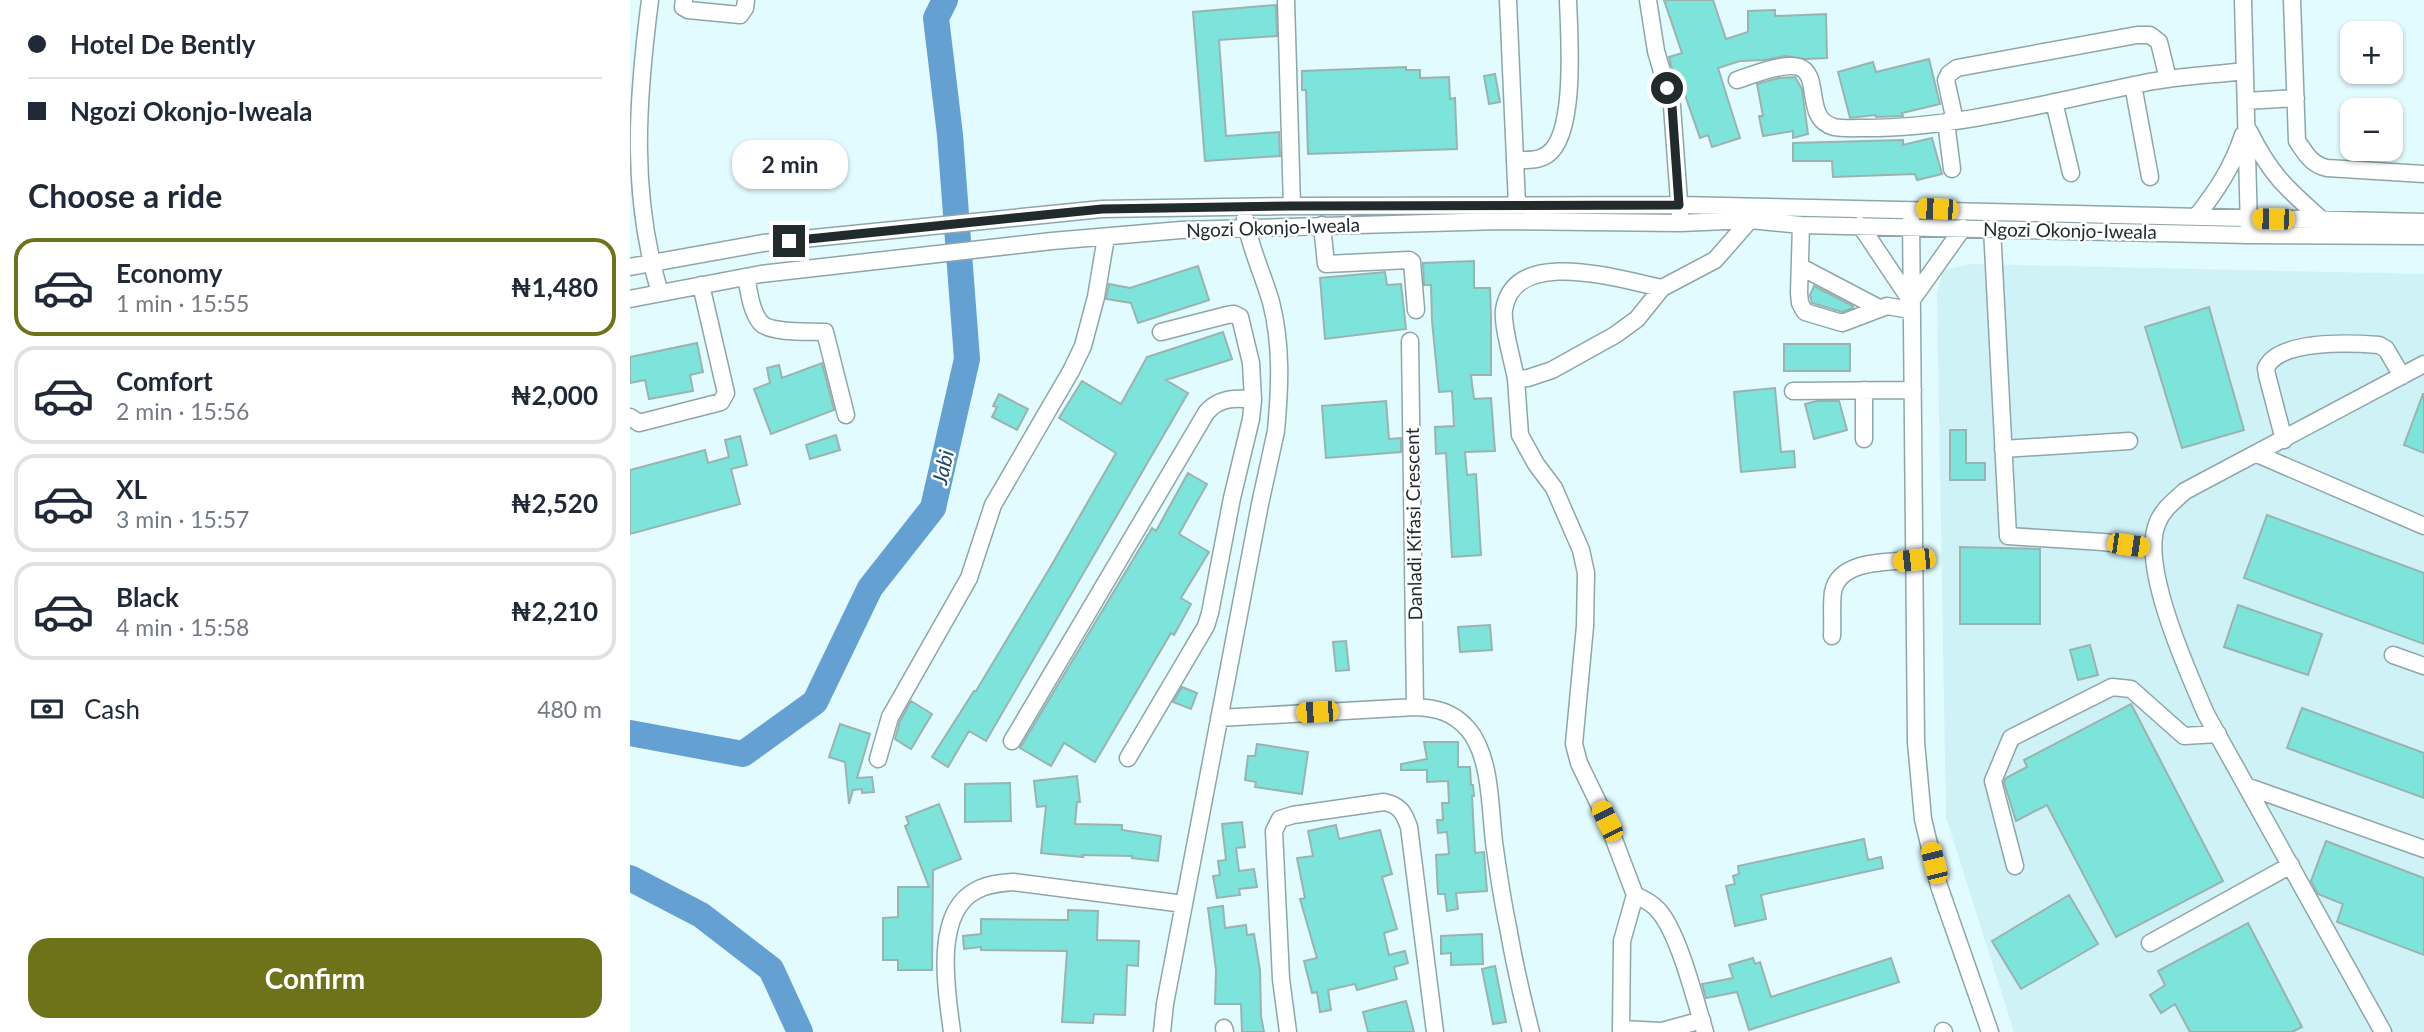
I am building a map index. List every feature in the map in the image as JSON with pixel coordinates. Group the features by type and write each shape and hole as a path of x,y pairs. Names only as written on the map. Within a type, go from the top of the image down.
{"street":[{"path":"650,0 640,76 637,172 651,264 660,293"},
{"path":"684,0 683,7 688,10 740,15 746,0"},
{"path":"1286,0 1292,206"},
{"path":"1508,0 1517,205"},
{"path":"1516,160 1533,159 1548,154 1560,138 1571,79 1568,0"},
{"path":"1648,0 1657,51 1672,106 1680,223"},
{"path":"2243,0 2249,235"},
{"path":"2292,0 2297,141 2316,166 2424,174"},
{"path":"1952,169 1946,80 1956,68 2137,35 2150,35 2158,42 2168,79"},
{"path":"1737,80 1767,70 1802,67 1810,75 1814,106 1822,121 1833,127 1866,128 1950,121 2168,79 2245,71"},
{"path":"2133,85 2150,177"},
{"path":"2246,101 2296,98"},
{"path":"2054,102 2071,173"},
{"path":"2196,217 2234,161 2246,126"},
{"path":"2246,126 2264,161 2282,184 2322,220"},
{"name":"Ngozi Okonjo-Iweala","path":"630,267 763,243 1102,209 1679,205 1911,208 2424,222"},
{"path":"1162,1032 1219,718 1276,430 1280,386 1279,340 1247,229 1243,206"},
{"path":"1911,208 1916,742 1923,819 1940,886 1990,1032"},
{"path":"1516,379 1552,370 1615,335 1637,319 1662,288 1715,260 1750,220"},
{"name":"Ngozi Okonjo-Iweala","path":"630,299 753,275 1052,242 1181,230 1322,225 1500,221 1680,223 1750,220 1801,225 2424,236"},
{"path":"1322,225 1326,264 1412,262 1416,310"},
{"path":"1801,225 1799,293 1805,312 1842,323 1879,308 1911,305"},
{"path":"1860,225 1911,305"},
{"path":"1911,305 1963,228"},
{"path":"1992,229 2008,536 2153,548"},
{"path":"878,759 890,717 969,578 993,505 1083,346 1096,298 1106,237"},
{"path":"1801,267 1879,308"},
{"path":"1635,895 1648,901 1660,912 1680,951 1704,1026 1662,1031 1621,1031 1622,941 1635,895 1607,821 1579,763 1574,744 1585,626 1586,573 1581,550 1554,488 1536,464 1520,435 1516,379 1504,313 1508,294 1522,279 1559,270 1592,273 1662,288"},
{"path":"753,275 756,315 762,325 771,330 825,332 846,415"},
{"path":"630,417 639,424 721,402 724,398 726,393 701,285"},
{"path":"1128,758 1206,625 1254,400 1251,363 1240,317 1227,315 1161,332"},
{"name":"Danladi Kifasi Crescent","path":"1410,341 1416,707"},
{"path":"2284,439 2266,368 2273,358 2302,347 2353,343 2379,345 2386,349 2402,376"},
{"path":"2383,1032 2246,786 2182,659 2161,591 2153,548 2157,524 2169,505 2185,491 2424,364"},
{"path":"1864,390 1864,439"},
{"path":"1793,391 1913,390"},
{"path":"1012,741 1206,413 1212,406 1230,398 1254,400"},
{"path":"2003,449 2129,442"},
{"path":"2256,454 2424,526"},
{"path":"1232,498 1260,504"},
{"path":"1832,636 1833,589 1846,571 1862,565 1914,560"},
{"path":"2393,655 2424,666"},
{"path":"2015,866 1993,781 2011,738 2112,687 2131,689 2184,736 2218,734"},
{"path":"1219,718 1416,707 1451,713 1469,730 1480,752 1489,786 1494,841 1508,928 1531,1032"},
{"path":"2246,786 2424,849"},
{"path":"1288,1032 1281,979 1274,831 1280,819 1293,815 1384,802 1395,804 1404,813 1409,827 1435,1032"},
{"path":"2150,943 2291,865"},
{"path":"951,1032 946,984 949,926 961,904 974,891 1013,881 1184,904"}],"shaded area":[{"path":"1970,264 2424,274 2424,1032 2014,1032 1946,817 1937,293 1943,270"}],"building":[{"path":"1664,0 1713,0 1726,39 1748,32 1748,11 1775,10 1775,16 1826,14 1827,58 1785,56 1740,61 1718,68 1740,138 1712,147 1708,135 1700,138 1678,75 1674,76 1669,57 1682,53"},
{"path":"1276,5 1277,36 1219,40 1226,136 1279,132 1280,156 1205,161 1193,12"},
{"path":"1929,59 1940,104 1902,113 1903,116 1850,118 1838,72 1873,62 1876,72"},
{"path":"1406,67 1406,70 1420,70 1420,78 1449,77 1450,99 1455,98 1457,149 1308,154 1306,90 1302,90 1302,71"},
{"path":"1495,74 1500,102 1489,104 1484,76"},
{"path":"1795,77 1802,89 1808,134 1793,138 1793,131 1763,136 1759,116 1763,116 1757,84"},
{"path":"1932,138 1942,174 1917,180 1915,174 1833,177 1832,161 1793,161 1793,143 1903,140 1903,145"},
{"path":"1474,261 1474,288 1490,288 1491,375 1471,375 1474,399 1491,398 1495,451 1465,452 1467,475 1476,474 1481,555 1452,557 1446,453 1436,454 1435,427 1454,426 1452,391 1439,392 1431,285 1424,285 1423,263"},
{"path":"1198,266 1209,300 1138,323 1131,303 1106,299 1109,284 1130,288"},
{"path":"1385,272 1387,285 1401,284 1406,329 1325,339 1320,278"},
{"path":"1814,286 1853,308 1842,312 1812,303 1810,295"},
{"path":"2209,307 2244,430 2182,448 2145,327"},
{"path":"1223,332 1232,359 1166,380 1188,393 986,741 969,731 948,767 932,757 976,691 1116,453 1059,418 1082,381 1121,404 1147,357"},
{"path":"697,343 703,372 690,375 693,391 649,399 645,380 630,383 630,357"},
{"path":"1784,344 1850,344 1850,371 1784,371"},
{"path":"822,363 834,410 771,434 754,389 770,383 767,368 779,365 782,378"},
{"path":"1775,388 1781,452 1794,451 1795,467 1741,472 1734,392"},
{"path":"999,394 1028,409 1017,430 992,417 997,407 993,406"},
{"path":"2424,394 2424,453 2404,445"},
{"path":"1386,401 1389,439 1401,438 1401,452 1326,458 1322,406"},
{"path":"1839,401 1847,430 1814,439 1805,404"},
{"path":"1950,430 1966,430 1966,463 1985,463 1985,480 1950,480"},
{"path":"836,435 840,450 810,459 806,445"},
{"path":"740,436 747,465 731,469 740,504 630,534 630,470 705,450 708,463 729,457 725,440"},
{"path":"1188,473 1207,484 1179,534 1209,552 1181,598 1191,604 1095,762 1064,743 1051,766 1020,748 1152,528 1156,531"},
{"path":"2267,515 2424,573 2424,644 2244,578"},
{"path":"1960,547 2040,549 2040,624 1960,624"},
{"path":"2238,605 2322,634 2308,675 2224,647"},
{"path":"1490,625 1492,650 1460,652 1458,627"},
{"path":"1346,641 1349,670 1336,671 1333,642"},
{"path":"2090,645 2098,675 2078,680 2070,650"},
{"path":"1182,687 1197,693 1191,709 1173,702"},
{"path":"911,701 932,714 911,749 895,739 900,721"},
{"path":"2131,704 2223,881 2116,937 2047,805 2016,821 2004,782 2006,778 2027,767 2024,760"},
{"path":"2302,708 2424,753 2424,798 2287,748"},
{"path":"840,724 870,734 857,778 872,777 874,792 862,793 862,789 853,790 849,804 845,762 829,757"},
{"path":"1424,742 1458,742 1458,767 1470,767 1473,785 1475,853 1484,852 1487,891 1456,893 1458,909 1447,911 1445,894 1438,894 1436,855 1449,854 1447,832 1438,833 1437,820 1443,820 1442,803 1449,803 1448,781 1427,782 1427,770 1401,770 1401,764 1427,759"},
{"path":"1257,744 1308,752 1302,794 1255,787 1256,782 1245,780 1248,756 1255,756"},
{"path":"1077,776 1080,802 1077,802 1075,824 1122,825 1122,830 1161,836 1158,861 1132,856 1082,855 1083,857 1041,853 1046,806 1037,807 1034,781"},
{"path":"1010,783 1011,821 965,822 965,784"},
{"path":"939,804 961,859 933,870 932,970 898,970 898,960 883,960 883,918 898,917 898,887 929,887 905,826 909,824 906,817"},
{"path":"1242,822 1245,847 1236,848 1239,871 1254,869 1257,887 1239,889 1240,895 1217,898 1213,876 1220,875 1218,861 1226,860 1222,824"},
{"path":"1336,825 1339,839 1380,830 1392,874 1382,877 1397,929 1384,933 1389,955 1405,951 1408,963 1394,967 1397,979 1357,990 1355,984 1328,990 1331,1010 1320,1012 1317,992 1312,993 1304,961 1317,958 1300,899 1305,898 1297,858 1313,856 1308,831"},
{"path":"1864,839 1868,860 1881,857 1883,868 1761,895 1766,919 1735,926 1726,886 1735,884 1733,876 1739,874 1738,866"},
{"path":"2326,841 2424,878 2424,955 2337,922 2343,904 2318,894 2311,881"},
{"path":"2069,895 2098,944 2021,989 1992,941"},
{"path":"1223,906 1225,928 1246,925 1247,935 1254,934 1260,970 1264,1032 1242,1032 1241,1004 1215,1004 1216,970 1208,908"},
{"path":"1068,910 1098,911 1097,940 1139,941 1138,966 1127,965 1125,1015 1094,1014 1093,1023 1062,1022 1067,951 981,950 981,947 964,949 963,936 981,934 981,919 1068,920"},
{"path":"2248,923 2302,1027 2292,1032 2190,1032 2175,1004 2161,1013 2150,995 2165,985 2158,971"},
{"path":"1482,934 1483,964 1451,965 1451,953 1441,954 1441,936"},
{"path":"1753,958 1755,964 1760,962 1771,997 1891,958 1899,982 1749,1030 1737,992 1706,998 1702,984 1733,978 1729,965"},
{"path":"1495,966 1506,1022 1493,1024 1482,969"},
{"path":"1406,1001 1414,1032 1368,1032 1363,1012"}],"waterway":[{"name":"Jabi","path":"630,733 743,754 815,702 870,588 933,508 967,359 950,135 936,18 945,0"},
{"name":"Jabi","path":"630,878 701,915 771,969 800,1032"}],"route":[{"path":"789,241 1102,209 1679,205 1672,106 1667,88"}]}
